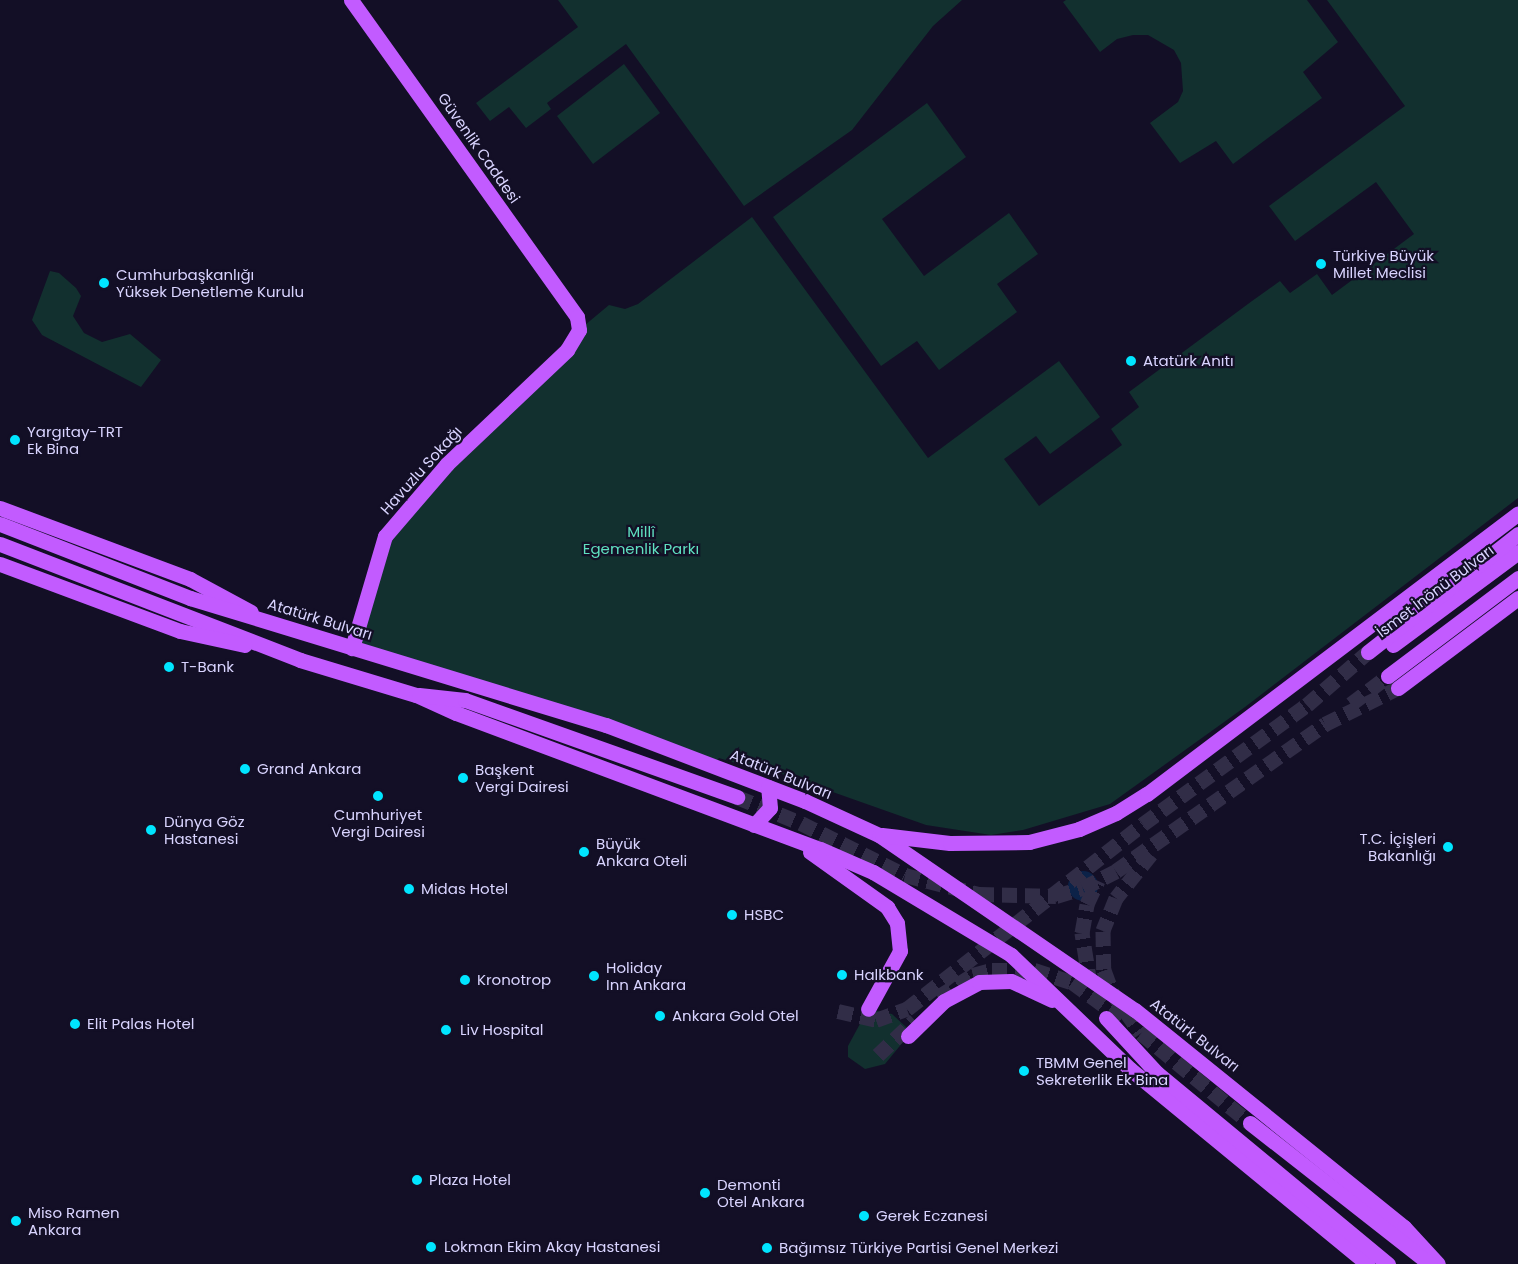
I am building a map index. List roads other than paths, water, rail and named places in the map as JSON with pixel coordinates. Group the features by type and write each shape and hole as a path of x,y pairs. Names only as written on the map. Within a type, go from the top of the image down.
{"main road":[{"name":"Güvenlik Caddesi","path":"351,0 577,317"},
{"name":"Havuzlu Sokağı","path":"352,648 385,536 447,464 567,350 579,330 577,317"},
{"path":"0,508 190,579 261,619"},
{"path":"879,835 950,843 1029,842 1079,830 1116,813 1147,794 1518,513"},
{"name":"Atatürk Bulvarı","path":"0,524 190,598 606,725 768,787 879,835 1135,1010 1404,1227 1438,1264"},
{"name":"İsmet İnönü Bulvarı","path":"1518,534 1371,656 1518,552"},
{"path":"0,544 269,649 416,695 456,714 873,872 1011,955 1130,1069 1367,1264"},
{"path":"0,564 180,631 269,649"},
{"path":"1388,676 1518,578"},
{"path":"1398,688 1518,598"},
{"path":"416,695 465,699 737,797"},
{"path":"754,825 771,808 768,787"},
{"path":"793,840 888,907 897,923 900,951 868,1009"},
{"path":"908,1036 962,990 993,980 1025,986 1070,1010"},
{"path":"1106,1018 1157,1073 1388,1264"},
{"path":"1251,1123 1430,1264"}],"water":[{"path":"1083,871 1089,872 1097,880 1097,892 1089,900 1083,901 1077,900 1069,892 1068,886 1069,880 1077,872"}],"tunnel":[{"path":"838,1011 876,1020 907,1009 1143,824 1307,705 1368,652"},
{"path":"1351,704 1388,676"},
{"path":"737,797 801,823 905,875 979,894 1056,896 1083,888 1116,871 1325,724 1398,688"},
{"path":"1151,854 1116,898 1103,931 1104,970 1112,992 1141,1033 1250,1123"},
{"path":"1090,984 1082,933 1087,904 1098,880"},
{"path":"938,997 973,975 992,970 1034,970 1072,982 1124,1020"},
{"path":"878,1055 915,1020"}],"place":[{"name":"Türkiye Büyük Millet Meclisi","path":"1321,264"},
{"name":"Cumhurbaşkanlığı Yüksek Denetleme Kurulu","path":"104,283"},
{"name":"Atatürk Anıtı","path":"1131,361"},
{"name":"Yargıtay-TRT Ek Bina","path":"15,440"},
{"name":"T-Bank","path":"169,667"},
{"name":"Grand Ankara","path":"245,769"},
{"name":"Başkent Vergi Dairesi","path":"463,778"},
{"name":"Cumhuriyet Vergi Dairesi","path":"378,796"},
{"name":"Dünya Göz Hastanesi","path":"151,830"},
{"name":"T.C. İçişleri Bakanlığı","path":"1448,847"},
{"name":"Büyük Ankara Oteli","path":"584,852"},
{"name":"Midas Hotel","path":"409,889"},
{"name":"HSBC","path":"732,915"},
{"name":"Halkbank","path":"842,975"},
{"name":"Holiday Inn Ankara","path":"594,976"},
{"name":"Kronotrop","path":"465,980"},
{"name":"Ankara Gold Otel","path":"660,1016"},
{"name":"Elit Palas Hotel","path":"75,1024"},
{"name":"Liv Hospital","path":"446,1030"},
{"name":"TBMM Genel Sekreterlik Ek Bina","path":"1024,1071"},
{"name":"Plaza Hotel","path":"417,1180"},
{"name":"Demonti Otel Ankara","path":"705,1193"},
{"name":"Gerek Eczanesi","path":"864,1216"},
{"name":"Miso Ramen Ankara","path":"16,1221"},
{"name":"Lokman Ekim Akay Hastanesi","path":"431,1247"},
{"name":"Bağımsız Türkiye Partisi Genel Merkezi","path":"767,1248"}],"park label":[{"name":"Millî Egemenlik Parkı","path":"641,540"}]}
